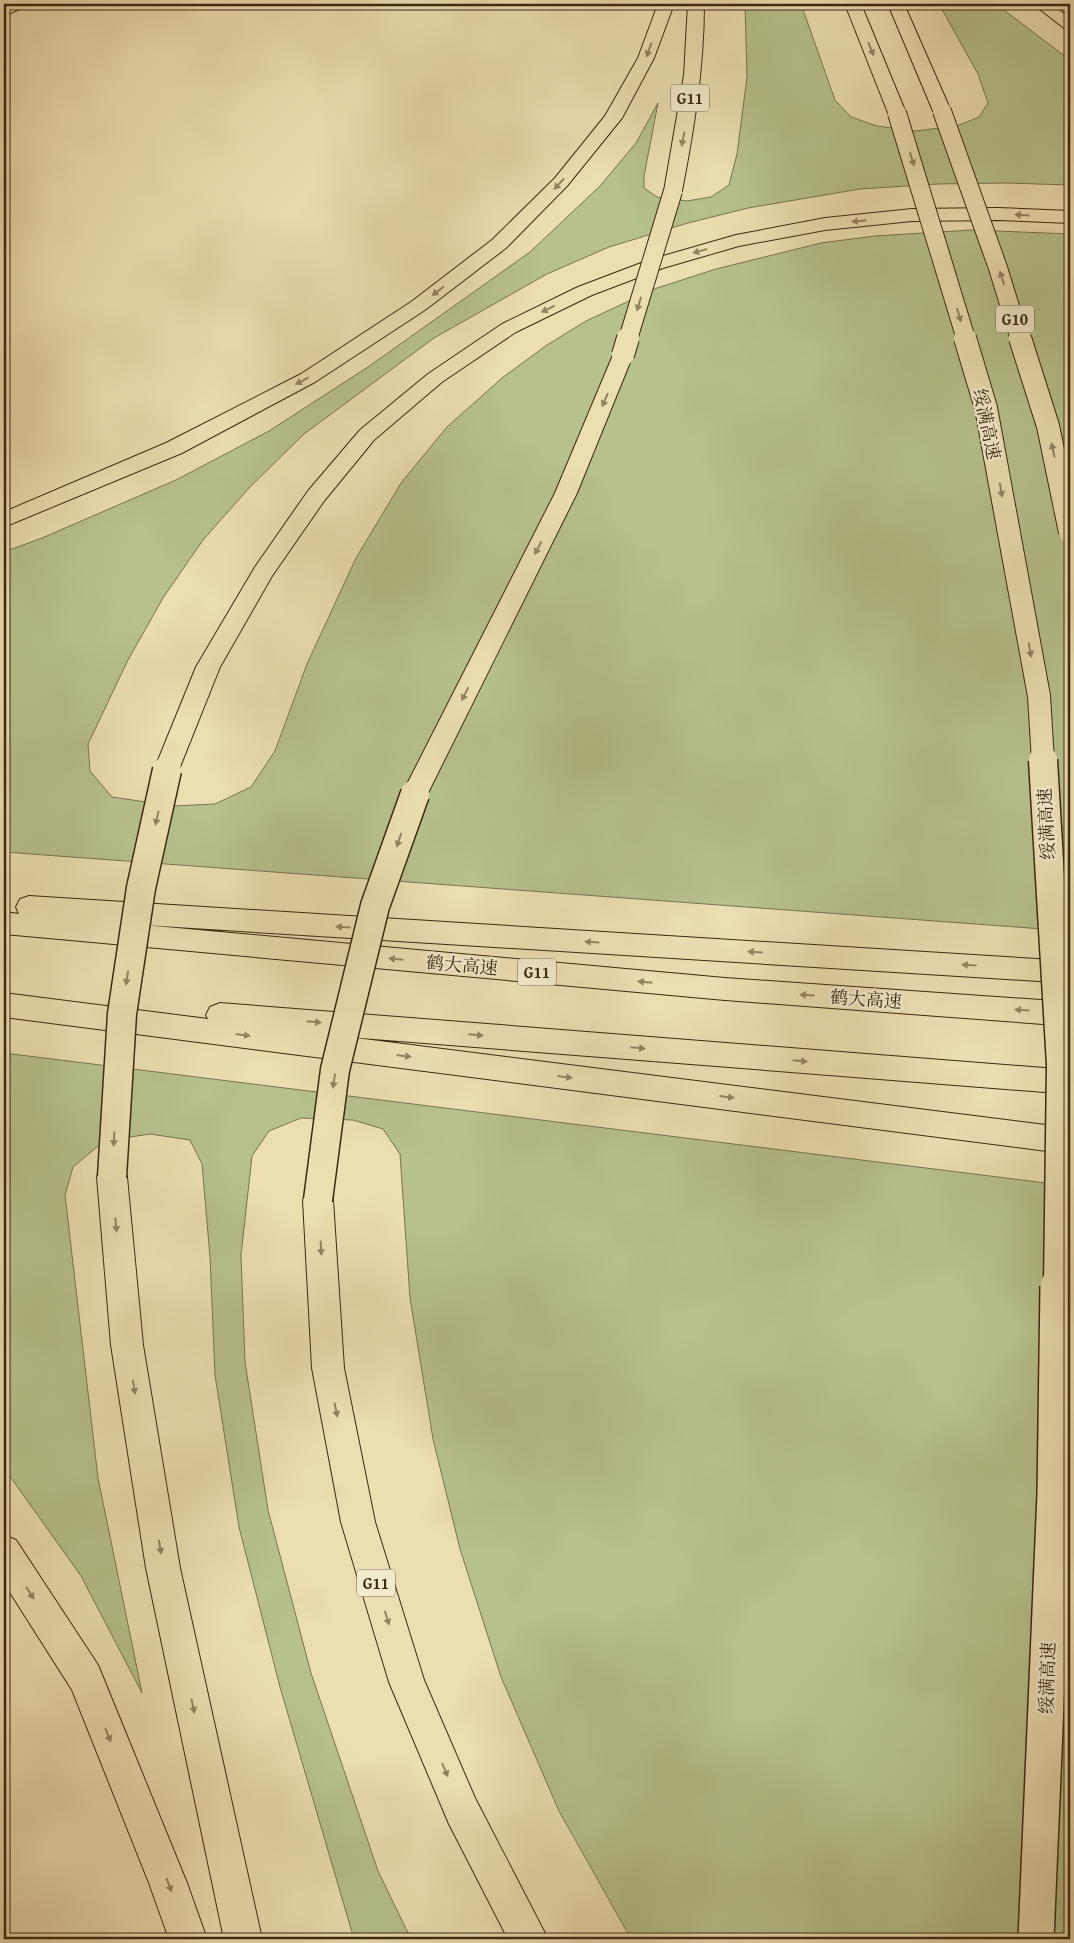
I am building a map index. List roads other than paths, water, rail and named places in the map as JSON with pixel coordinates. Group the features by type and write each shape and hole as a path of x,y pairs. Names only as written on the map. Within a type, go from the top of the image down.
{"highway":[{"path":"4,520 174,448 308,378 418,306 499,244 561,182 613,118 646,58 666,4"},
{"name":"G11","path":"529,1939 462,1811 407,1682 358,1522 328,1368 318,1200 336,1070 375,906 415,794 566,493 623,355 673,191 689,108 697,44 696,4"},
{"name":"绥满高速","path":"853,4 897,113 986,408 1039,696 1061,1065 1054,1494 1036,1939"},
{"name":"G10","path":"896,4 942,111 998,268 1048,426 1070,532"},
{"path":"1041,4 1070,25"},
{"path":"243,1939 163,1568 127,1345 112,1177 122,1014 141,888 167,770 208,667 263,572 316,496 367,435 435,378 509,328 585,291 656,264 736,241 825,224 912,215 998,214 1070,217"},
{"path":"4,906 1070,972"},
{"name":"鹤大高速","path":"4,924 725,989 1070,1014"},
{"path":"4,998 1070,1082"},
{"path":"4,1005 1070,1141"},
{"path":"4,1552 85,1678 168,1883 188,1939"}],"street":[{"path":"4,11 18,4"}]}
